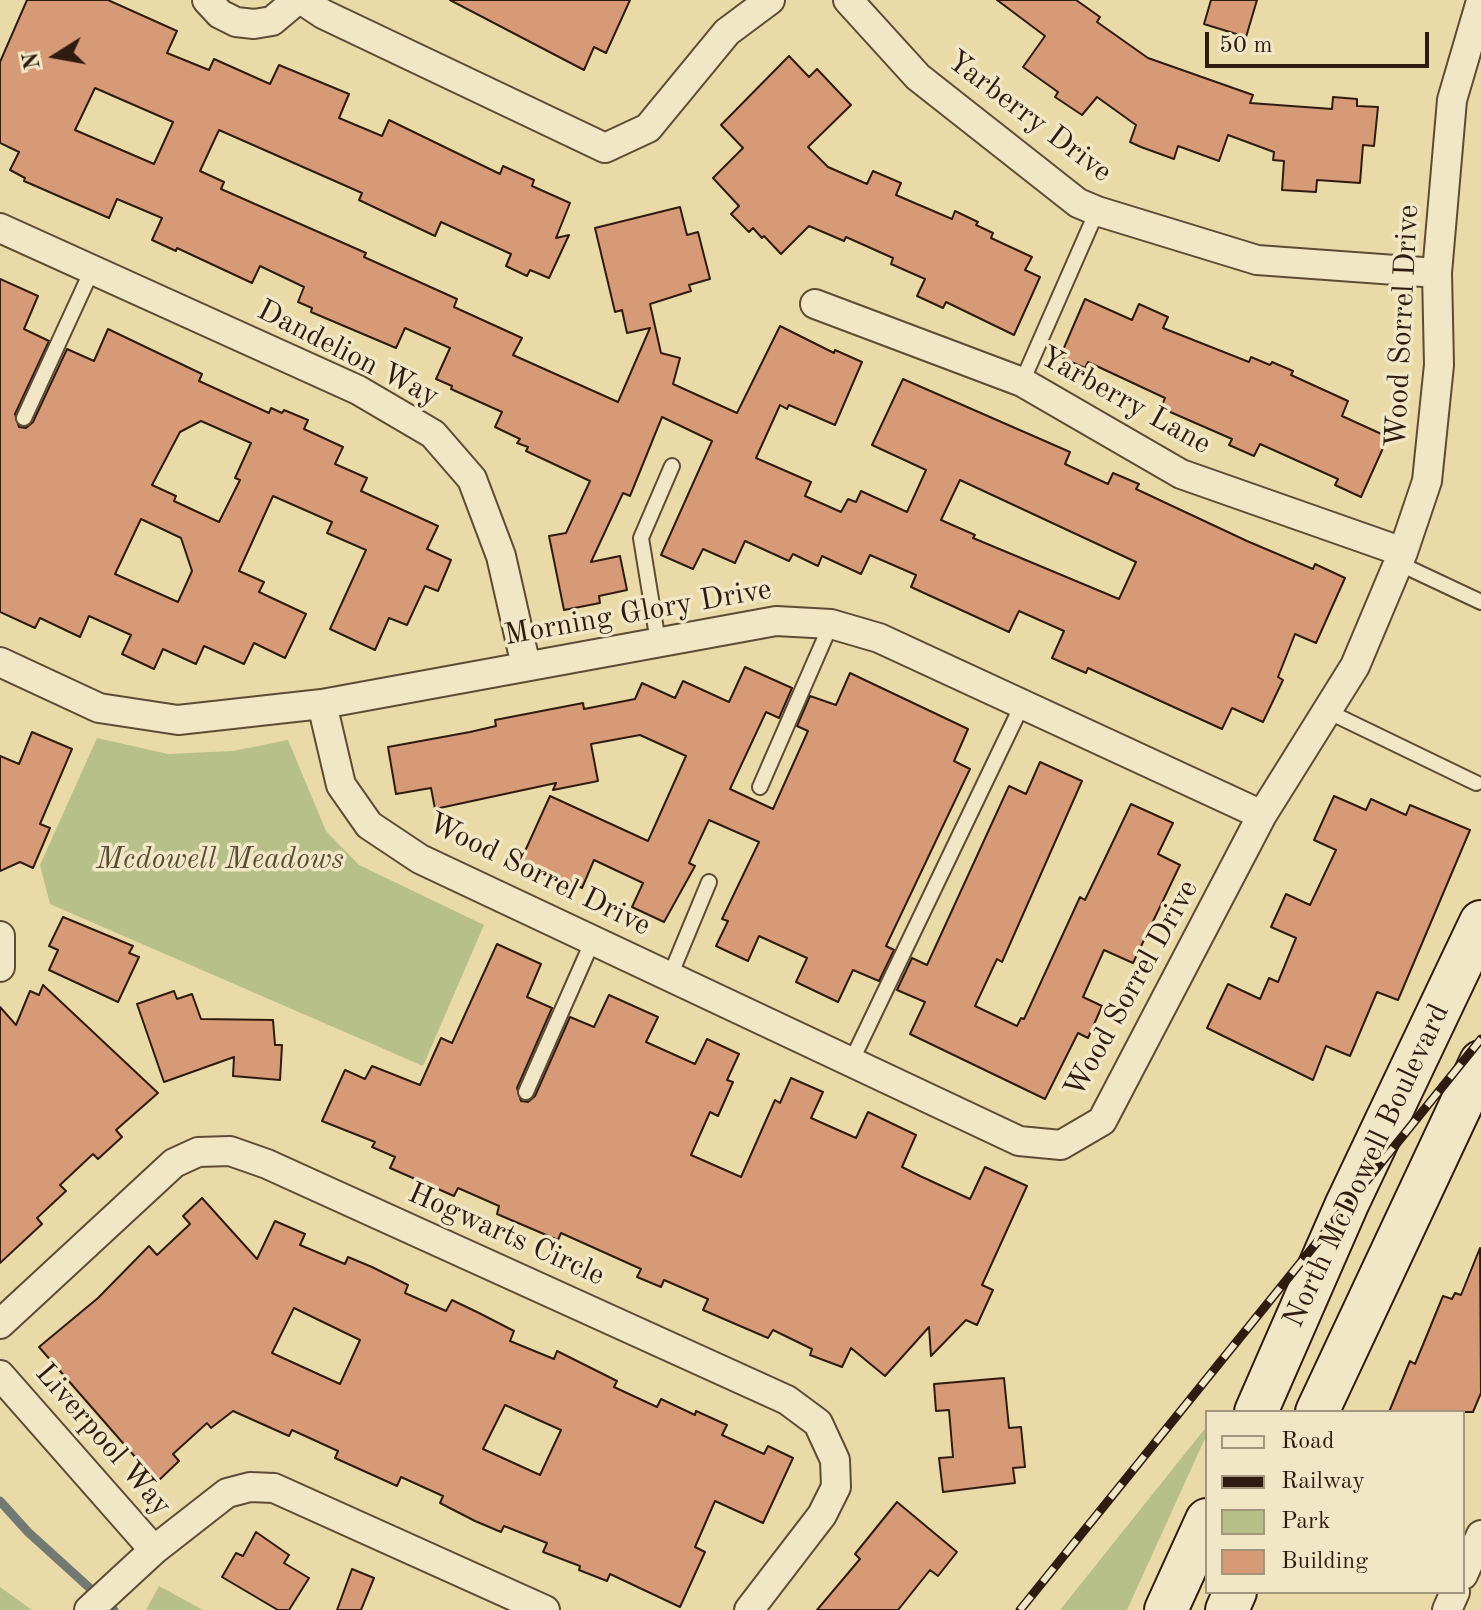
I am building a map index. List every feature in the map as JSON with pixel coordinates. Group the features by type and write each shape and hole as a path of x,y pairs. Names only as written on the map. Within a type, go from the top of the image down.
{"main road":[{"name":"North McDowell Boulevard","path":"1257,1410 1347,1204 1481,922"},
{"name":"North McDowell Boulevard","path":"1318,1410 1481,1062"},
{"path":"1166,1610 1205,1524"}],"street":[{"path":"207,0 220,14 236,22 254,24 272,21 299,0 605,148 648,128 727,32 770,0"},
{"name":"Yarberry Drive","path":"848,0 918,77 1078,203 1257,260 1437,273"},
{"name":"Wood Sorrel Drive","path":"322,704 341,785 369,825 420,859 1019,1141 1061,1145 1102,1121 1262,815 1355,666 1401,558 1427,481 1439,365 1437,273 1452,100 1481,1"},
{"name":"Dandelion Way","path":"0,228 358,390 433,434 472,479 501,556 526,666"},
{"name":"Yarberry Lane","path":"815,304 1022,382 1181,474 1401,558"},
{"name":"Morning Glory Drive","path":"0,662 99,708 178,720 322,704 776,621 831,624 879,638 1262,815"},
{"path":"0,936 0,967"},
{"name":"Hogwarts Circle","path":"0,1324 174,1163 198,1152 230,1151 267,1164 787,1400 818,1423 835,1460 836,1487 822,1515 749,1610"},
{"name":"Liverpool Way","path":"0,1375 154,1550"},
{"path":"89,1610 154,1550 227,1493 250,1487 274,1488 545,1610"},
{"path":"1465,1568 1474,1535"}],"lane":[{"path":"1022,382 1097,211"},
{"path":"24,418 92,270"},
{"path":"658,642 641,538 672,466"},
{"path":"1401,558 1481,602"},
{"path":"760,787 831,624"},
{"path":"851,1062 1023,703"},
{"path":"1327,711 1476,783"},
{"path":"670,976 709,882"},
{"path":"526,1092 593,940"}],"green space":[{"name":"Mcdowell Meadows","path":"97,738 168,754 233,751 288,740 326,831 359,865 484,925 423,1066 50,904 40,865"},
{"path":"1205,1429 1205,1438 1127,1610 1060,1610"},
{"path":"159,1586 203,1610 146,1610"},
{"path":"0,1587 32,1610 0,1610"}],"building":[{"path":"27,0 108,0 177,31 167,53 209,70 214,59 270,84 279,65 349,94 339,118 382,136 389,120 500,174 503,166 534,180 532,186 570,203 556,238 569,235 549,278 530,270 527,276 506,266 511,254 441,222 435,236 359,200 362,193 219,130 200,171 224,182 221,189 366,253 364,257 457,299 454,307 522,338 513,355 618,402 650,328 627,333 622,310 615,312 595,228 680,207 687,235 698,232 710,279 689,285 691,291 650,304 661,353 680,358 673,384 737,413 780,326 834,353 835,350 862,362 835,425 789,405 787,409 780,405 756,458 811,482 805,496 841,512 848,499 856,502 861,491 907,512 926,470 872,445 903,379 1070,452 1065,464 1108,484 1113,473 1139,484 1136,489 1247,541 1313,569 1315,564 1345,578 1316,643 1295,634 1278,677 1283,680 1263,722 1232,708 1222,729 1088,668 1086,673 1052,658 1064,631 1019,611 1009,632 911,587 916,575 870,555 861,574 822,556 818,566 793,554 789,561 745,541 735,563 703,549 693,569 661,555 712,441 662,417 630,496 623,493 591,562 620,556 627,590 599,596 600,603 564,610 549,536 566,533 590,481 526,451 528,447 517,443 520,439 495,427 502,412 436,379 450,348 405,328 396,348 311,312 312,308 298,302 304,287 260,266 252,283 177,248 176,251 152,240 162,218 117,199 109,218 24,181 25,178 10,170 19,152 0,143 0,62","holes":["95,88 173,122 154,164 75,130","960,480 1136,562 1119,599 973,538 975,535 941,520"]},
{"path":"450,0 630,0 606,53 594,47 584,70"},
{"path":"997,0 1076,0 1100,17 1097,22 1148,58 1253,95 1250,103 1332,109 1333,97 1357,99 1357,106 1378,107 1374,146 1363,145 1360,183 1317,180 1316,192 1282,190 1284,161 1273,160 1274,152 1228,135 1219,161 1178,146 1174,159 1130,142 1136,125 1097,97 1082,115 1055,97 1058,92 1023,67 1045,36"},
{"path":"1211,0 1257,0 1246,37 1204,24"},
{"path":"789,56 809,77 817,69 851,105 808,147 828,167 867,184 873,171 901,183 896,195 952,219 955,211 993,233 991,238 1032,257 1025,270 1040,277 1014,335 946,302 943,308 917,296 925,279 891,264 893,258 846,237 844,241 809,226 781,254 764,236 762,238 753,228 749,232 731,214 739,206 713,178 743,148 721,125"},
{"path":"0,279 38,296 24,329 49,341 15,414 19,427 26,428 33,422 67,349 94,361 108,329 202,374 199,381 269,413 271,408 282,413 284,410 308,420 304,429 343,447 335,464 367,478 361,491 438,526 427,549 451,560 438,591 425,586 407,625 389,618 375,650 330,629 366,550 327,533 332,522 273,496 239,571 264,582 259,592 306,614 285,658 254,643 244,664 204,646 196,664 163,649 154,669 122,654 131,635 89,616 80,637 40,618 35,628 0,612","holes":["201,421 251,443 235,478 240,480 219,522 174,501 176,496 152,485 180,432","141,519 181,538 192,571 178,602 115,574"]},
{"path":"1085,299 1132,320 1139,304 1168,317 1163,328 1249,362 1251,357 1270,365 1272,362 1293,371 1291,375 1348,401 1342,416 1388,437 1361,497 1335,485 1338,479 1260,444 1254,456 1229,445 1232,439 1161,408 1165,398 1088,362 1085,368 1060,357"},
{"path":"745,667 792,688 779,718 766,712 730,789 773,809 808,731 797,726 810,696 836,705 850,673 968,729 954,761 970,769 886,946 894,950 879,981 853,970 838,1002 796,982 807,958 759,936 748,961 716,946 728,921 722,919 759,842 709,820 689,863 695,866 664,922 632,907 643,883 594,860 582,888 521,860 550,796 648,841 686,756 640,735 591,744 598,781 553,790 556,783 435,809 431,788 396,794 388,747 496,726 495,720 583,703 584,709 635,699 642,683 675,698 683,681 729,702"},
{"path":"32,732 72,749 40,824 50,828 33,868 20,862 0,871 0,756 19,764"},
{"path":"1040,762 1082,781 1002,962 997,959 975,1006 1017,1026 1021,1018 1024,1019 1080,897 1085,900 1131,804 1173,823 1158,854 1180,865 1133,963 1104,950 1083,997 1102,1006 1088,1038 1078,1033 1045,1099 910,1034 925,1002 897,990 912,958 927,965 1009,786 1026,794"},
{"path":"1334,796 1366,810 1371,799 1406,815 1410,805 1470,830 1398,1000 1377,992 1350,1056 1326,1046 1313,1080 1207,1028 1228,984 1260,999 1269,978 1278,982 1296,938 1271,927 1286,894 1310,905 1336,850 1314,840"},
{"path":"63,917 133,946 129,953 139,957 118,1002 49,970 58,950 49,946"},
{"path":"497,944 541,964 527,997 552,1008 517,1088 521,1101 528,1102 535,1096 570,1017 594,1027 609,995 658,1017 646,1042 695,1064 707,1039 739,1054 727,1080 733,1082 718,1116 710,1112 691,1155 741,1177 775,1100 780,1103 791,1078 823,1092 811,1118 856,1138 868,1112 916,1135 902,1167 970,1199 985,1167 1027,1186 982,1285 993,1290 977,1325 966,1320 931,1356 929,1327 885,1376 851,1348 842,1367 810,1355 812,1349 773,1330 768,1338 703,1310 708,1299 664,1280 661,1287 637,1277 641,1269 561,1233 558,1240 497,1214 499,1206 458,1188 454,1196 390,1168 395,1157 372,1147 375,1142 322,1121 345,1070 365,1079 372,1066 420,1085 441,1038 452,1043"},
{"path":"43,985 158,1093 116,1130 122,1137 98,1159 93,1154 60,1185 66,1191 37,1218 42,1224 0,1263 0,1007 16,1025 30,991 39,995"},
{"path":"174,991 177,999 192,994 201,1019 273,1020 275,1045 282,1045 280,1080 233,1076 234,1057 164,1082 137,1004"},
{"path":"202,1198 257,1259 275,1221 305,1234 300,1245 345,1264 348,1257 372,1267 408,1285 405,1293 446,1311 452,1300 514,1331 510,1341 554,1359 557,1351 617,1381 614,1387 657,1407 661,1399 695,1415 696,1411 727,1425 722,1435 764,1454 768,1446 793,1458 763,1523 715,1501 695,1547 705,1552 680,1607 610,1574 607,1581 579,1570 580,1566 543,1552 547,1543 504,1526 501,1532 475,1521 440,1503 443,1496 401,1477 397,1486 335,1458 338,1451 292,1430 289,1436 233,1411 211,1428 207,1423 173,1454 179,1461 157,1482 39,1347 98,1298 149,1246 157,1255 190,1224 183,1216","holes":["294,1308 360,1340 340,1384 272,1353","505,1405 561,1430 540,1475 483,1449"]},
{"path":"1480,1248 1481,1393 1473,1412 1390,1410 1410,1361 1415,1364 1443,1296 1452,1299 1455,1293 1461,1295"},
{"path":"1004,1378 1009,1428 1021,1427 1025,1467 1013,1468 1015,1483 943,1492 939,1458 953,1457 949,1410 936,1411 934,1384"},
{"path":"897,1502 957,1552 938,1576 930,1570 898,1610 817,1610 860,1559 855,1554"},
{"path":"256,1532 289,1555 284,1563 309,1578 289,1610 278,1610 222,1577 236,1553 243,1556"},
{"path":"352,1569 374,1578 361,1610 337,1610"}],"waterway":[{"path":"0,1501 28,1532 114,1610"}],"railway":[{"path":"1020,1610 1481,1039"}]}
